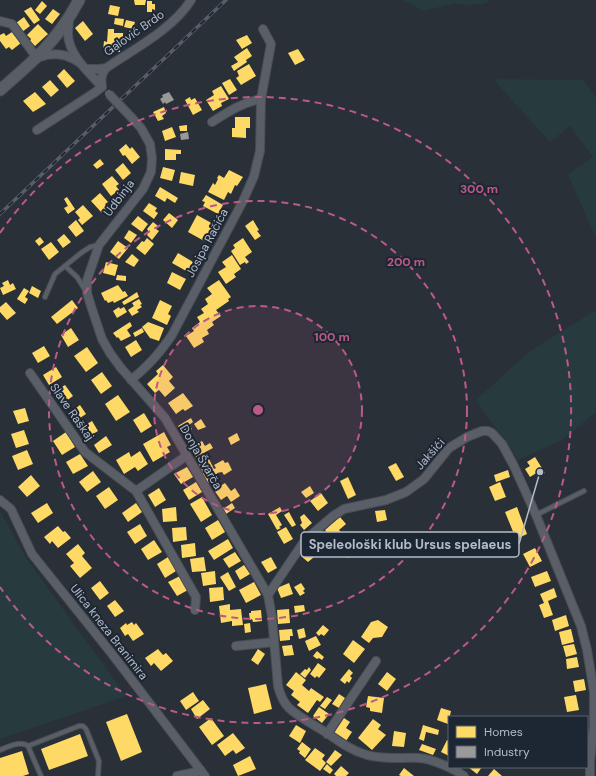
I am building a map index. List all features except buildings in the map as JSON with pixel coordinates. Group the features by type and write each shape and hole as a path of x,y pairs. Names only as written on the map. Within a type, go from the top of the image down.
{"main road":[{"name":"Udbinja","path":"0,90 37,58 60,33 79,0"}],"street":[{"name":"Galović Brdo","path":"102,86 102,73 106,68 152,38 170,24 191,0"},
{"name":"Udbinja","path":"69,19 68,35 70,44 80,63"},
{"path":"0,21 12,24 37,58"},
{"name":"Josipa Račića","path":"131,380 148,366 160,353 172,336 243,201 254,176 260,151 261,99 271,44 263,30"},
{"name":"Udbinja","path":"37,58 52,54 60,54 74,58 141,128 150,144 152,158 151,172 143,189 100,245 87,280 87,293"},
{"name":"Galović Brdo","path":"87,70 106,68"},
{"path":"37,130 94,94 102,86"},
{"path":"212,122 240,105 261,99"},
{"name":"Donja Švarča","path":"87,293 98,328 110,353 131,380 165,418 268,595 278,686 285,702 302,718 350,749 382,758 420,758 448,767"},
{"name":"Slave Raškaj","path":"30,373 85,452 136,491 196,597 195,610"},
{"name":"Jakšići","path":"268,595 305,540 333,516 344,509 386,500 406,492 424,479 449,448 467,437 482,431 492,433 502,444 513,464 536,515 581,626 595,692 590,776"},
{"path":"136,491 186,456"},
{"name":"Ulica kneza Branimira","path":"0,500 11,509 32,554 112,654 203,773"},
{"path":"236,646 274,642"},
{"path":"327,734 376,662"},
{"name":"Donja Švarča","path":"449,768 464,776"},
{"path":"177,776 203,773"}],"lane":[{"path":"46,297 55,274 81,252 90,247 100,245"},
{"path":"65,266 77,277 87,293"},
{"path":"536,515 584,491"},
{"path":"28,746 79,726 83,726 86,729 99,761 98,776"},
{"path":"0,750 20,743 25,743 28,746 41,776"}],"green space":[{"path":"403,0 491,0 484,4 466,5 455,3 424,11"},
{"path":"493,79 583,80 596,98 596,238 568,175 593,157 570,126 550,142"},
{"path":"596,310 596,412 562,440 518,460 476,400 530,351"},
{"path":"0,511 26,558 126,696 0,739"}],"railway":[{"path":"0,214 226,0"}],"place":[{"name":"Speleološki klub Ursus spelaeus","path":"540,472"}]}
